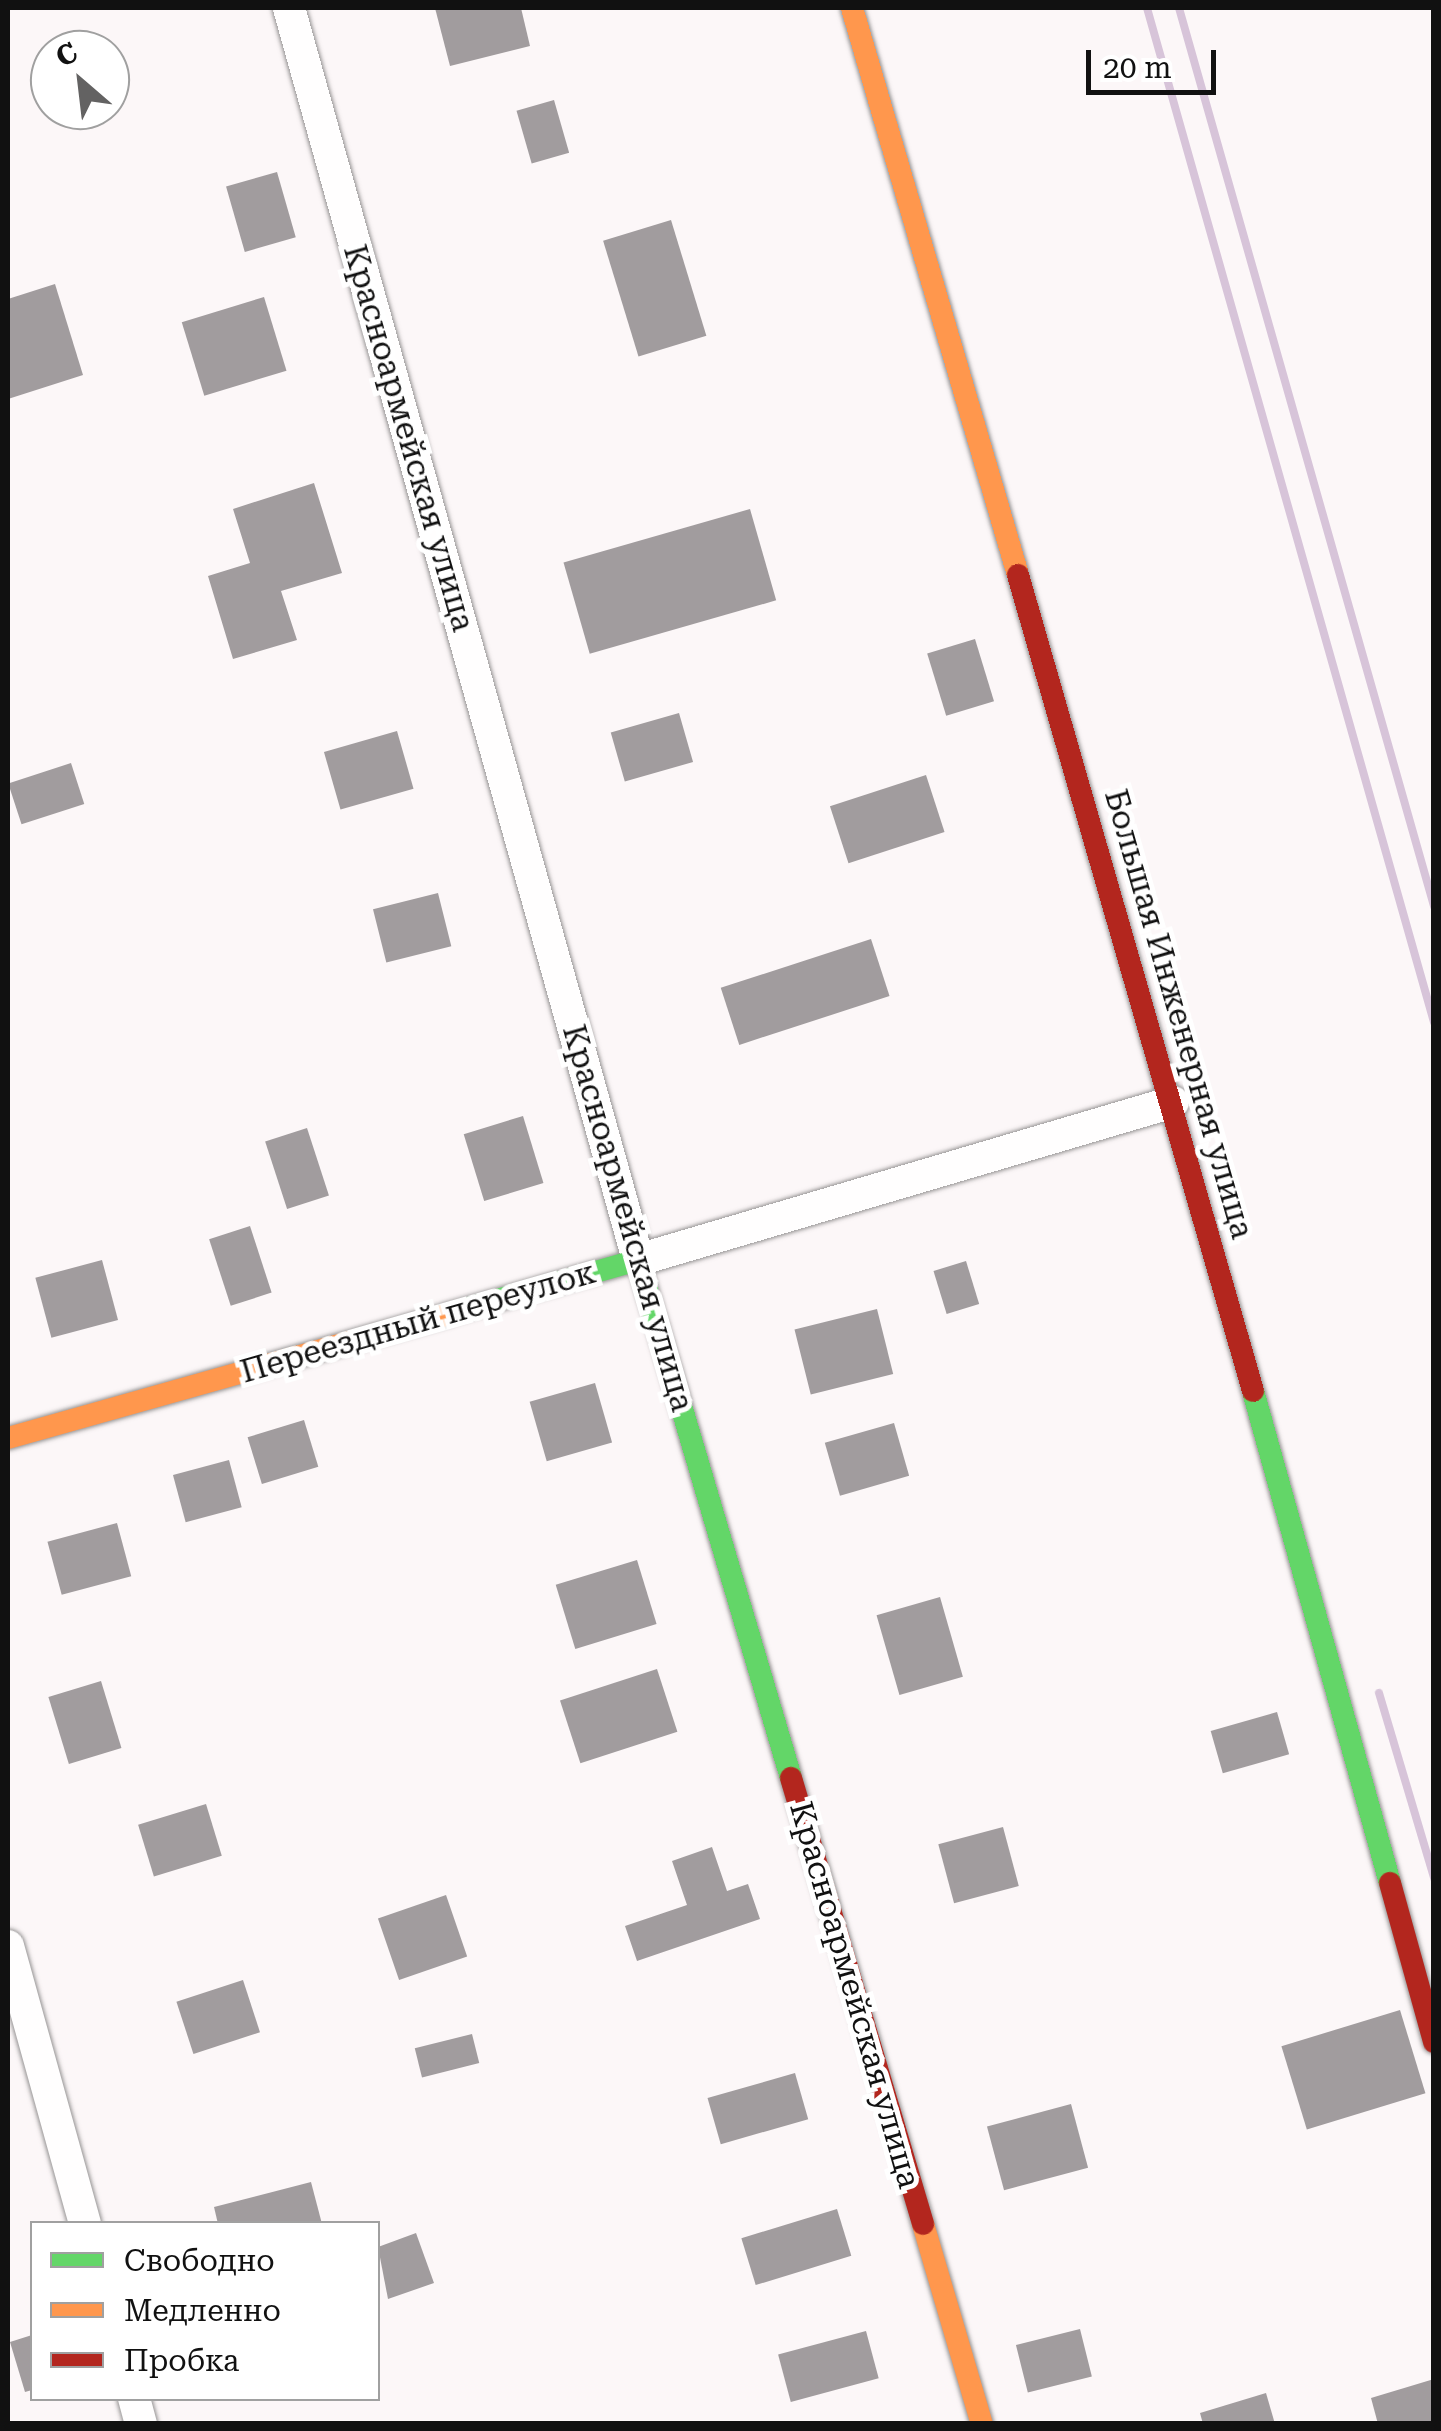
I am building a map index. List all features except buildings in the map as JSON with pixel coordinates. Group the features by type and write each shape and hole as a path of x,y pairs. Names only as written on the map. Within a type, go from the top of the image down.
{"street":[{"name":"Красноармейская улица","path":"289,8 638,1260 982,2424"},
{"name":"Большая Инженерная улица","path":"852,8 1173,1102 1434,2042"},
{"name":"Переездный переулок","path":"8,1438 638,1260 1173,1102"},
{"path":"8,1946 84,2221"}],"railway":[{"path":"1147,8 1434,1022"},
{"path":"1179,8 1434,906"},
{"path":"1379,1693 1434,1878"}],"traffic: fast":[{"path":"448,1314 638,1260 791,1778"},
{"path":"1253,1391 1390,1883"}],"traffic: slow":[{"path":"852,8 1018,575"},
{"path":"8,1438 448,1314"},
{"path":"923,2224 982,2424"}],"traffic: jam":[{"path":"1018,575 1253,1391"},
{"path":"791,1778 923,2224"},
{"path":"1390,1883 1434,2042"}]}
